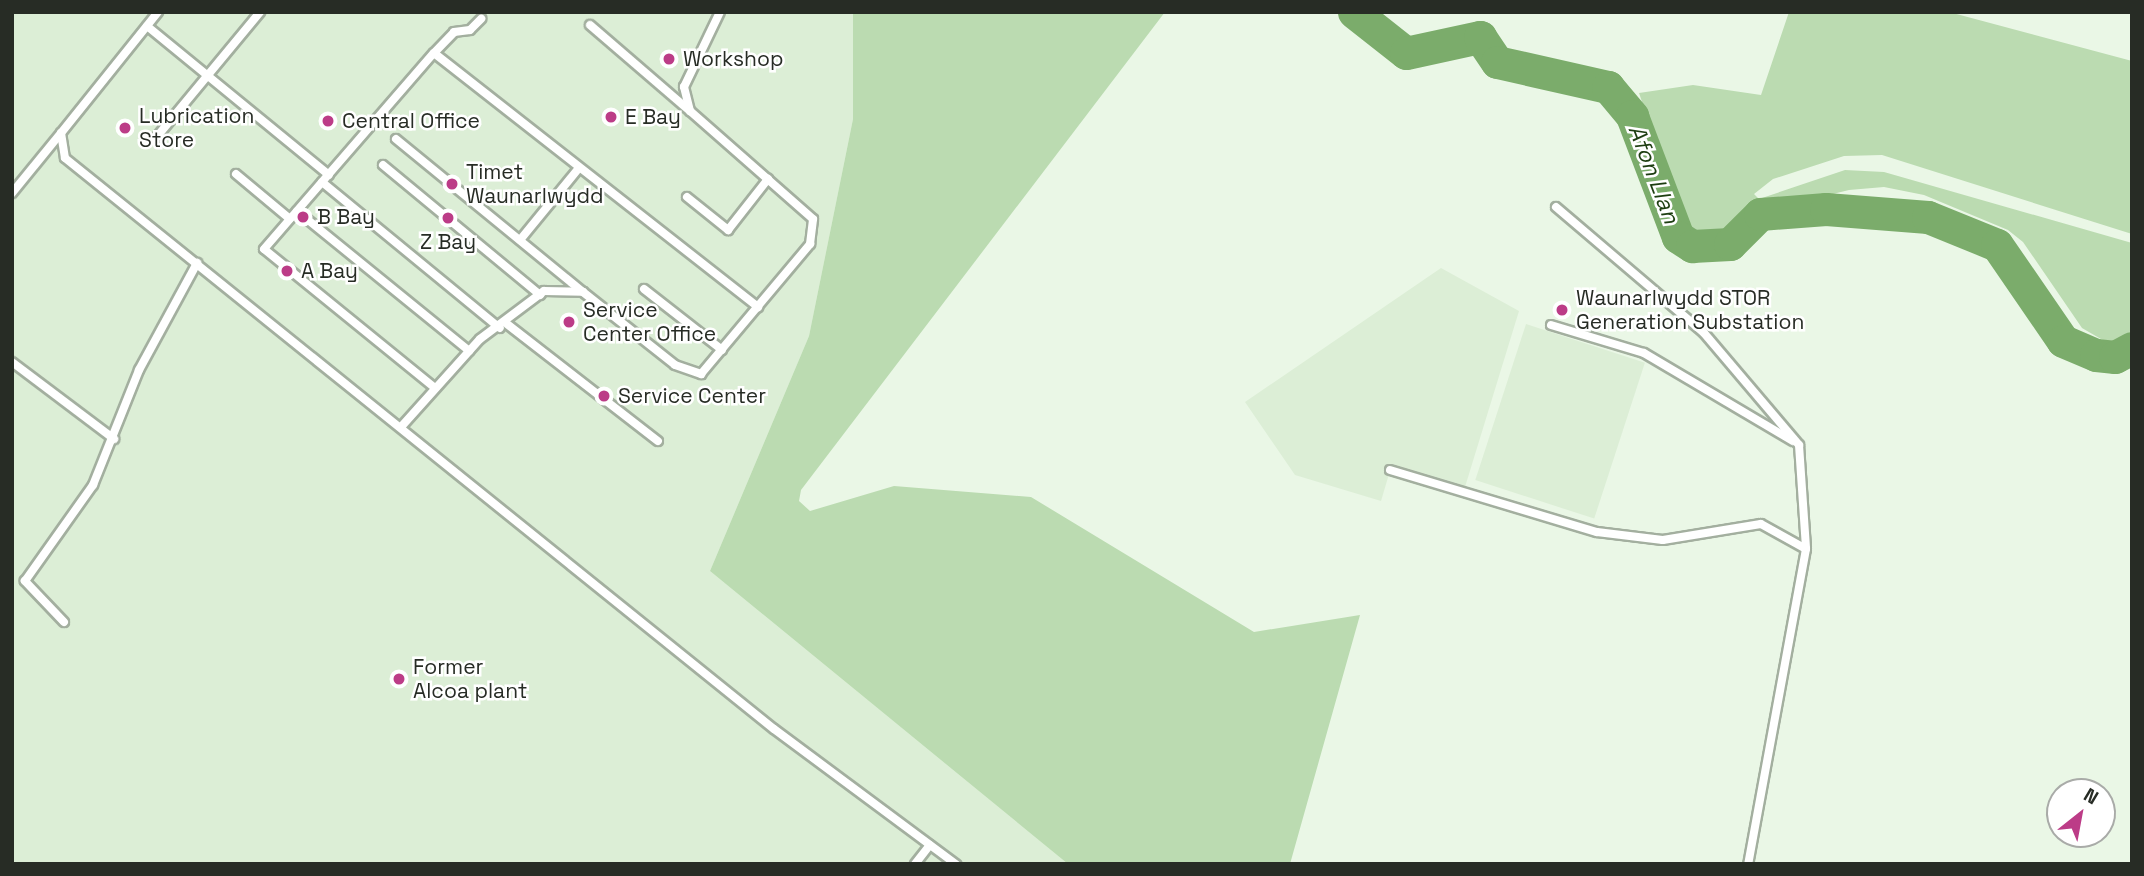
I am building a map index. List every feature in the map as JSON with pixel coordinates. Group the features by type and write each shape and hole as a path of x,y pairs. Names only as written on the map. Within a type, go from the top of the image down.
{"lane":[{"path":"12,193 158,12"},
{"path":"155,139 260,12"},
{"path":"690,111 684,87 720,12"},
{"path":"435,388 264,249 434,53 454,32 470,30 481,19"},
{"path":"396,139 675,365 701,374 810,244 813,219 590,25"},
{"path":"147,26 503,326 657,442"},
{"path":"434,53 758,307"},
{"path":"61,133 65,158 774,729 956,864"},
{"path":"383,165 540,295"},
{"path":"520,240 579,168"},
{"path":"236,174 290,219"},
{"path":"687,197 728,230 768,179"},
{"path":"1556,207 1704,333 1799,445 1806,549 1748,864"},
{"path":"297,211 469,351"},
{"path":"64,622 24,581 93,485 114,439 139,370 197,263"},
{"path":"644,289 722,350"},
{"path":"401,427 469,351 540,295 583,292"},
{"path":"1551,325 1644,353 1799,445"},
{"path":"12,362 114,439"},
{"path":"1390,470 1597,533 1663,540 1761,524 1806,549"},
{"path":"915,864 930,845"}],"shaded area":[{"path":"12,12 853,12 853,119 809,336 710,571 1068,864 12,864"},
{"path":"1441,268 1519,311 1465,487 1392,464 1381,501 1295,475 1245,402"},
{"path":"1526,324 1645,363 1594,519 1475,480"}],"green space":[{"path":"853,12 1165,12 801,490 799,501 810,511 894,486 1031,497 1254,632 1360,615 1290,864 1068,864 710,571 809,336 853,119"},
{"path":"1789,12 1949,12 2132,61 2132,234 1882,155 1844,156 1773,179 1754,194 1759,199 1845,170 1884,172 2132,243 2132,345 2113,346 2082,328 2023,242 2008,230 1924,195 1884,187 1849,190 1748,215 1712,237 1697,234 1680,213 1639,93 1693,85 1761,95"}],"waterway":[{"name":"Afon Llan","path":"1354,12 1406,53 1480,37 1497,62 1608,87 1632,116 1678,237 1692,246 1730,244 1760,214 1826,209 1928,217 1997,245 2063,341 2096,355 2115,357 2132,348"}],"place":[{"name":"Workshop","path":"669,59"},
{"name":"E Bay","path":"611,117"},
{"name":"Central Office","path":"328,121"},
{"name":"Lubrication Store","path":"125,128"},
{"name":"Timet Waunarlwydd","path":"452,184"},
{"name":"B Bay","path":"303,217"},
{"name":"Z Bay","path":"448,218"},
{"name":"A Bay","path":"287,271"},
{"name":"Waunarlwydd STOR Generation Substation","path":"1562,310"},
{"name":"Service Center Office","path":"569,322"},
{"name":"Service Center","path":"604,396"},
{"name":"Former Alcoa plant","path":"399,679"}]}
